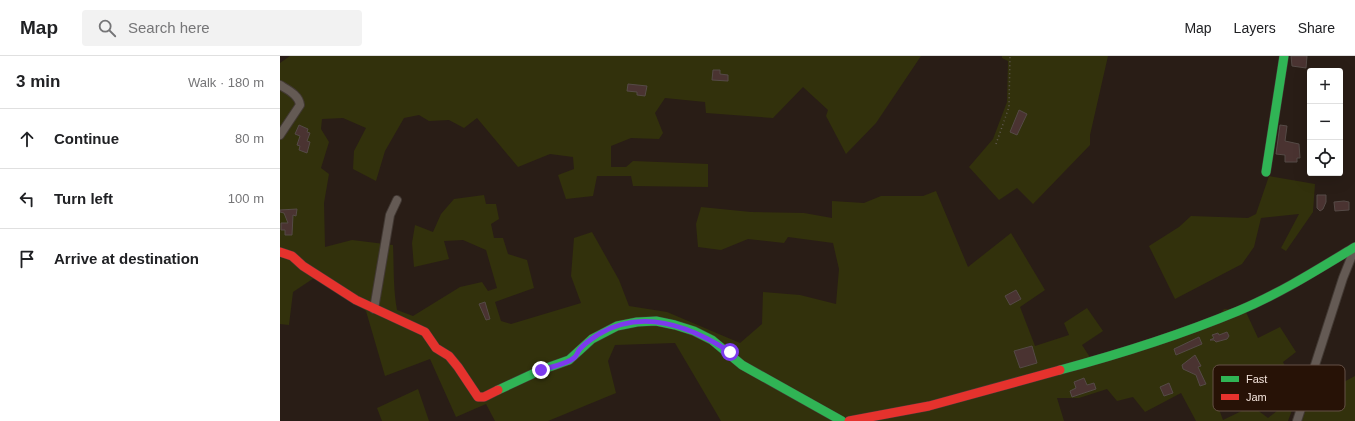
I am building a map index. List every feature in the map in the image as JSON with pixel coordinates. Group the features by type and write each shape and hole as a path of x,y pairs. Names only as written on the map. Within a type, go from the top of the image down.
{"street":[{"path":"1266,172 1284,56"},
{"path":"280,85 296,96 300,101 300,105 280,135"},
{"path":"374,309 390,215 397,200"},
{"path":"849,421 929,406 1127,352 1239,310 1302,279 1355,248"},
{"path":"1315,365 1342,278 1355,248"},
{"path":"280,252 292,256 303,266 342,292 374,309 417,327 425,332 436,348 449,356 458,367 475,395 478,397 484,397 541,370 575,357 580,349 588,342 616,326 648,320 694,331 730,352 742,365 842,421"},
{"path":"1297,421 1300,411"}],"path":[{"path":"996,144 1009,107 1010,56"}],"shaded area":[{"path":"290,56 921,56 876,123 846,154 826,116 828,110 803,87 773,118 706,113 705,102 665,98 655,113 663,133 659,139 631,138 611,146 611,167 626,167 633,161 708,164 708,187 633,186 631,176 597,176 593,196 566,199 558,175 574,169 573,157 550,154 518,167 477,118 464,128 449,120 429,121 419,115 404,118 385,151 376,181 353,169 354,151 366,128 343,118 322,119 321,129 329,142 321,168 329,174 324,203 325,247 352,240 393,245 394,286 397,310 413,316 460,287 482,282 488,291 497,288 486,250 463,240 444,241 449,259 414,267 412,243 415,225 433,232 441,214 454,199 484,195 486,204 496,204 499,219 491,224 494,238 503,238 508,254 527,260 534,288 495,302 501,321 511,324 581,303 571,276 574,238 592,232 619,280 629,306 667,312 740,343 762,324 763,292 800,295 836,304 839,269 833,243 788,237 784,243 748,239 721,250 698,247 696,224 701,207 751,212 804,213 832,218 832,201 864,203 881,196 923,196 936,191 968,267 1011,233 1045,290 1020,307 1035,346 1069,335 1064,323 1087,308 1103,331 1082,345 1093,362 1218,317 1224,309 1245,310 1258,338 1280,327 1296,352 1283,362 1284,365 1213,365 1213,411 1220,411 1223,420 1242,411 1259,411 1268,418 1277,411 1292,411 1288,421 1196,421 1181,393 1145,412 1133,397 1117,401 1107,389 1079,398 1057,398 1064,421 721,421 675,343 615,345 608,361 616,393 548,421 495,421 486,404 456,417 430,359 385,376 366,311 314,278 293,292 289,325 280,324 280,63"},
{"path":"1002,56 1108,56 1090,135 1090,145 1033,204 1017,188 999,200 969,167 993,139 1007,102 1008,61 1002,58"},
{"path":"1269,176 1315,184 1313,212 1286,251 1281,248 1299,214 1261,218 1254,247 1242,264 1175,299 1149,246 1179,227 1191,216 1248,218 1256,214"},
{"path":"1355,376 1355,421 1302,421 1305,411 1345,411 1345,381"},
{"path":"418,389 429,421 382,421 377,408"}],"building":[{"path":"1291,56 1307,56 1306,68 1292,66"},
{"path":"713,70 720,70 720,74 728,75 728,81 712,80"},
{"path":"628,84 647,86 645,96 637,95 637,92 627,91"},
{"path":"1019,110 1027,114 1017,135 1010,132"},
{"path":"299,125 308,129 307,132 310,133 307,141 310,142 307,153 299,150 300,146 297,145 300,136 295,134"},
{"path":"1280,125 1287,126 1285,141 1299,144 1300,158 1297,158 1297,162 1285,162 1285,155 1276,154"},
{"path":"1317,195 1326,195 1326,202 1323,209 1320,211 1317,208"},
{"path":"1334,202 1349,202 1349,210 1335,211"},
{"path":"297,209 296,216 293,215 292,235 285,235 285,230 281,230 281,223 288,223 284,213 280,212 280,210"},
{"path":"1016,290 1021,299 1010,305 1005,296"},
{"path":"485,302 490,319 486,320 479,304"},
{"path":"1227,332 1229,336 1227,339 1216,342 1214,340 1210,340 1214,338 1212,335 1218,333 1219,335"},
{"path":"1199,337 1202,344 1176,355 1174,349"},
{"path":"1032,346 1037,363 1020,368 1014,351"},
{"path":"1195,355 1201,366 1198,367 1206,384 1200,386 1196,375 1183,369 1182,365"},
{"path":"1084,378 1087,385 1094,383 1096,389 1072,397 1070,391 1076,388 1074,382"},
{"path":"1169,383 1173,393 1164,396 1160,387"}],"traffic: fast":[{"path":"1266,172 1284,56"},
{"path":"1060,370 1150,344 1238,311 1283,289 1355,247"},
{"path":"498,390 541,370 569,360 592,339 617,326 637,322 656,321 694,331 712,340 742,365 842,421"}],"traffic: jam":[{"path":"280,252 292,256 303,266 356,300 425,332 436,348 449,356 458,367 478,397 484,397 498,390"},
{"path":"849,421 929,406 1060,370"}],"route":[{"path":"541,370 568,361 575,357 580,349 588,342 599,334 616,326 630,322 648,320 694,331 730,352"}]}
